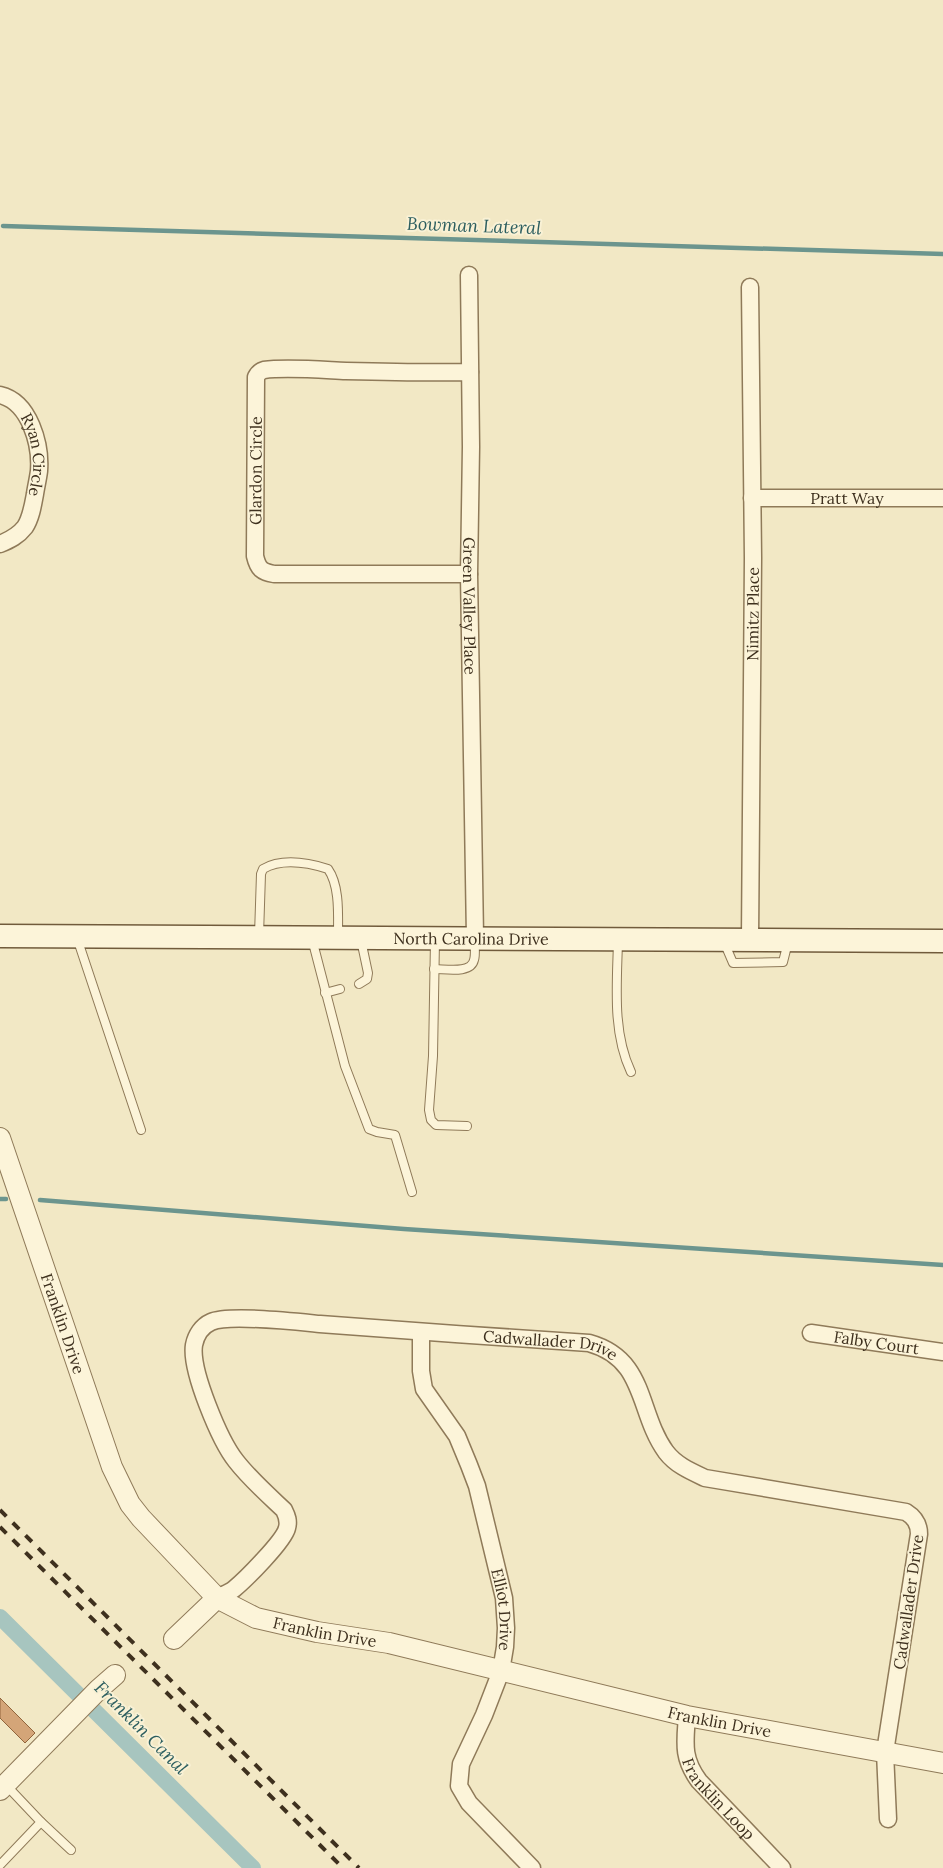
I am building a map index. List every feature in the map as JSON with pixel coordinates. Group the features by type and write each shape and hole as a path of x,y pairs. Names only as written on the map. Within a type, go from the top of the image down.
{"main road":[{"name":"North Carolina Drive","path":"0,936 475,937 943,941"}],"street":[{"name":"Green Valley Place","path":"469,275 470,574 475,937"},
{"name":"Nimitz Place","path":"750,287 752,498 750,940"},
{"name":"Glardon Circle","path":"470,372 418,374 274,370 258,373 256,377 255,556 259,569 263,572 274,574 470,574"},
{"name":"Ryan Circle","path":"0,395 16,402 34,431 38,449 39,470 32,507 26,524 15,538 0,544"},
{"name":"Pratt Way","path":"752,498 943,498"},
{"name":"Franklin Drive","path":"0,1138 116,1475 130,1504 141,1518 217,1598 256,1618 317,1632 389,1643 687,1716 943,1763"},
{"name":"Cadwallader Drive","path":"174,1639 217,1598 234,1589 273,1550 284,1537 288,1527 288,1518 284,1510 236,1461 222,1440 197,1373 194,1357 195,1341 203,1326 212,1321 225,1319 589,1343 617,1356 628,1368 636,1381 657,1437 674,1461 688,1470 705,1478 906,1512 918,1524 919,1534 886,1752 888,1819"},
{"name":"Elliot Drive","path":"421,1332 421,1371 424,1390 457,1436 469,1465 504,1598 505,1638 501,1670 487,1708 461,1764 459,1786 469,1803 532,1868"},
{"name":"Falby Court","path":"811,1333 943,1352"},
{"path":"3,1787 115,1675"},
{"name":"Franklin Loop","path":"687,1716 684,1748 690,1770 782,1868"}],"lane":[{"path":"259,937 261,874 263,868 281,862 328,869 332,874 337,901 349,938 368,973 367,979 359,984"},
{"path":"76,936 141,1130"},
{"path":"311,937 345,1066 369,1129 395,1135 412,1192"},
{"path":"434,969 462,970 470,967 474,960 475,937"},
{"path":"435,938 433,1056 428,1110 431,1120 436,1126 467,1126"},
{"path":"618,939 620,1031 623,1055 631,1072"},
{"path":"724,940 733,962 759,963 783,962 788,940"},
{"path":"325,993 340,990"},
{"path":"3,1787 70,1850"},
{"path":"0,1865 41,1822"}],"building":[{"path":"0,1698 35,1733 25,1743 0,1718"}],"waterway":[{"name":"Bowman Lateral","path":"3,226 943,254"},
{"path":"0,1199 6,1199"},
{"path":"40,1200 404,1229 943,1265"},
{"name":"Franklin Canal","path":"0,1617 253,1868"}],"railway":[{"path":"0,1510 359,1868"},
{"path":"0,1527 343,1868"}]}
